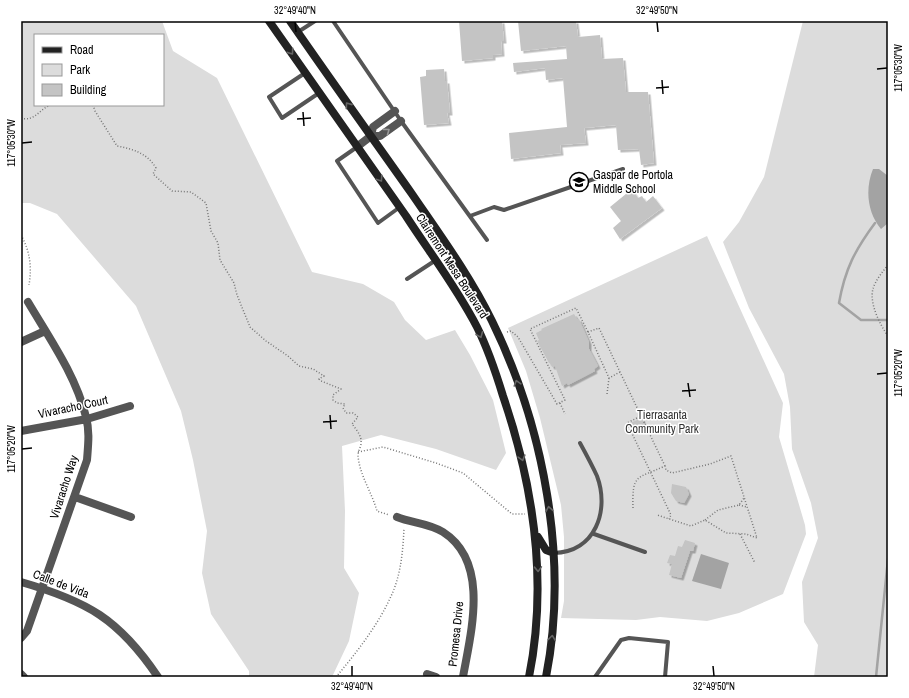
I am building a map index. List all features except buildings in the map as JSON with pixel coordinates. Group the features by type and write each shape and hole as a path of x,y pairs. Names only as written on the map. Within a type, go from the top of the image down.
{"main road":[{"name":"Clairemont Mesa Boulevard","path":"269,21 400,207 436,260 478,328 494,369 525,466 536,530 538,587 537,614 530,677"},
{"name":"Clairemont Mesa Boulevard","path":"290,21 455,257 492,320 513,369 541,462 552,528 554,552 553,630 546,677"},
{"path":"536,530 541,543 549,552 554,552"}],"street":[{"path":"371,136 373,126 395,111"},
{"path":"358,146 371,136 380,136 401,121"},
{"name":"Vivaracho Way","path":"21,638 27,631 87,460 89,440 87,419 77,388 28,302"},
{"path":"21,342 45,331"},
{"name":"Vivaracho Court","path":"21,431 87,419 130,406"},
{"path":"74,497 131,517"},
{"name":"Promesa Drive","path":"401,519 426,524 444,532 460,548 466,557 473,575 472,619 463,677"},
{"name":"Calle de Vida","path":"21,582 42,588 82,604 109,620 140,650 158,677"},
{"path":"21,674 24,677"},
{"path":"427,674 436,677"}],"lane":[{"path":"298,32 315,21"},
{"path":"333,21 401,121 487,240"},
{"path":"306,72 269,97 282,118 320,92"},
{"path":"358,146 337,161 378,223 400,207"},
{"path":"470,216 494,207 504,210 623,169"},
{"path":"407,279 436,260"},
{"path":"554,552 570,551 583,544 594,534 602,504 597,477 580,443"},
{"path":"594,534 645,552"},
{"path":"595,677 621,640 629,638 668,642 665,677"}],"path":[{"path":"21,118 26,120 36,116 44,107 48,106"},
{"path":"93,106 94,111 117,146 136,150 151,160 156,168 153,174 172,191 191,192 206,203 211,231 218,243 220,260 234,283 237,295 250,327 299,366 313,368 324,376 319,379 321,381 341,389 333,395 333,400 337,403 345,404 343,408 346,413 353,413 358,417 352,422 358,430 362,443 358,452 369,491 373,497 377,511 401,519 403,548 392,594 368,636 336,677"},
{"path":"21,235 28,248 30,260 31,271 28,285"},
{"path":"888,265 884,269 873,289 873,302 882,327 888,336"},
{"path":"884,269 888,271"},
{"path":"560,403 565,400 530,329 576,308 609,378 607,394"},
{"path":"588,332 599,328 642,416 666,470 672,473 710,464 731,456 757,538 746,534 726,533 705,520"},
{"path":"507,332 514,333 518,337 557,404 560,403 565,414"},
{"path":"609,378 620,372"},
{"path":"642,416 627,422 671,515 669,520"},
{"path":"358,452 383,448 436,463 463,473 512,514 533,513"},
{"path":"633,508 633,484 636,479 665,466"},
{"path":"739,505 744,498"},
{"path":"657,515 691,526 705,520 718,510 739,505 747,507"},
{"path":"740,534 755,563"}],"green space":[{"path":"21,21 162,21 173,51 217,78 312,272 363,284 394,302 405,320 426,340 455,330 470,355 493,400 506,453 496,470 436,449 381,435 342,446 345,511 344,568 359,593 349,641 332,677 249,677 249,671 211,614 202,573 207,531 193,460 181,411 136,306 57,214 30,203 21,203"},
{"path":"803,21 888,21 888,677 814,677 818,645 804,622 802,582 818,538 811,503 792,449 790,407 784,374 749,308 723,242 739,222 764,177"},
{"name":"Tierrasanta Community Park","path":"707,236 783,403 779,437 805,525 806,534 783,594 739,613 707,621 660,617 636,620 561,618 564,601 564,537 561,505 540,418 526,371 508,328"}],"shaded area":[{"path":"873,169 879,169 888,176 888,223 881,229 870,208 868,192 870,177"},
{"path":"701,554 729,563 721,589 692,581"}],"waterway":[{"path":"875,223 856,251 844,280 839,303 861,320 888,320"},
{"path":"876,677 888,559"}],"place":[{"name":"Gaspar de Portola Middle School","path":"579,182"}]}
